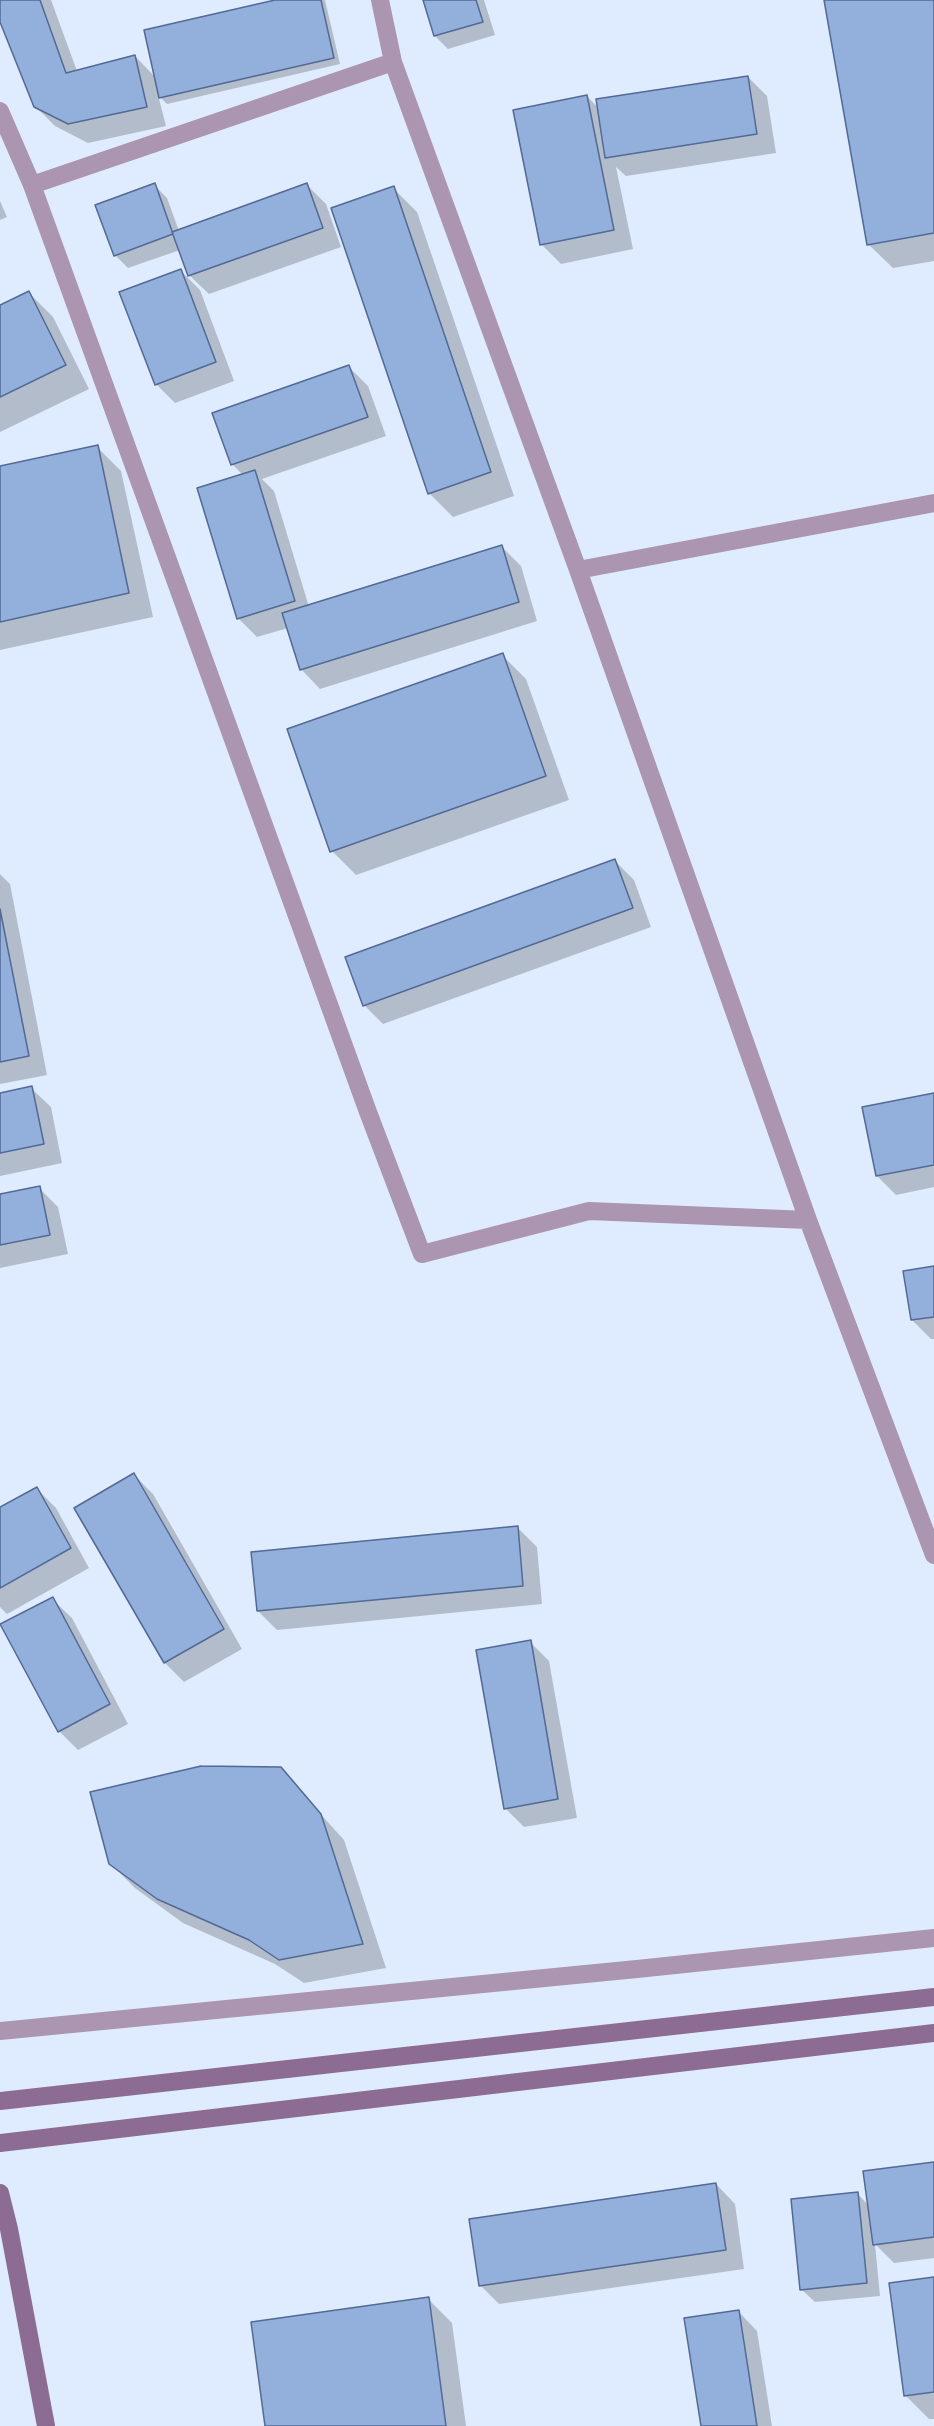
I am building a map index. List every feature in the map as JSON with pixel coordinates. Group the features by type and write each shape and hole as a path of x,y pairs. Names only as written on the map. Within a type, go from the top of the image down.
{"street":[{"path":"380,0 393,62 578,570 808,1220 934,1555"},
{"path":"32,185 393,62"},
{"path":"0,111 32,185 422,1254 589,1211 808,1220"},
{"path":"578,570 934,503"},
{"path":"0,2031 934,1938"},
{"path":"0,2102 925,1998"},
{"path":"0,2143 928,2033"},
{"path":"0,2193 9,2229 46,2426"}],"building":[{"path":"0,0 40,0 66,73 135,55 147,107 68,124 34,107 0,22"},
{"path":"275,0 321,0 334,58 159,98 144,30"},
{"path":"423,0 476,0 483,22 434,36"},
{"path":"824,0 934,0 934,233 867,245"},
{"path":"748,76 757,134 605,158 596,99"},
{"path":"587,95 614,230 540,245 513,110"},
{"path":"155,183 173,234 114,256 95,205"},
{"path":"307,183 323,228 188,276 172,232"},
{"path":"394,186 491,472 428,494 331,208"},
{"path":"181,269 216,362 155,385 119,292"},
{"path":"29,291 66,365 0,397 0,305"},
{"path":"349,365 368,417 231,465 212,413"},
{"path":"98,445 129,593 0,622 0,466"},
{"path":"255,470 295,601 237,619 197,488"},
{"path":"502,545 519,602 300,670 282,613"},
{"path":"503,653 546,776 330,852 287,729"},
{"path":"615,859 633,908 363,1006 345,957"},
{"path":"0,909 29,1056 0,1062"},
{"path":"32,1086 44,1144 0,1153 0,1093"},
{"path":"934,1093 934,1165 876,1176 862,1107"},
{"path":"40,1186 50,1235 0,1245 0,1194"},
{"path":"934,1266 934,1317 911,1320 903,1271"},
{"path":"134,1473 224,1629 164,1663 74,1508"},
{"path":"37,1487 71,1548 0,1588 0,1507"},
{"path":"518,1526 523,1586 257,1611 251,1552"},
{"path":"53,1597 110,1704 58,1732 0,1624"},
{"path":"531,1640 558,1799 504,1809 476,1650"},
{"path":"201,1766 281,1767 321,1814 363,1944 279,1960 249,1940 157,1899 109,1864 90,1792"},
{"path":"934,2162 934,2237 873,2245 863,2171"},
{"path":"716,2183 726,2250 479,2286 469,2219"},
{"path":"858,2192 867,2283 800,2290 791,2199"},
{"path":"934,2277 934,2392 904,2396 889,2283"},
{"path":"429,2297 446,2426 265,2426 251,2322"},
{"path":"739,2310 757,2426 701,2426 684,2318"}]}
